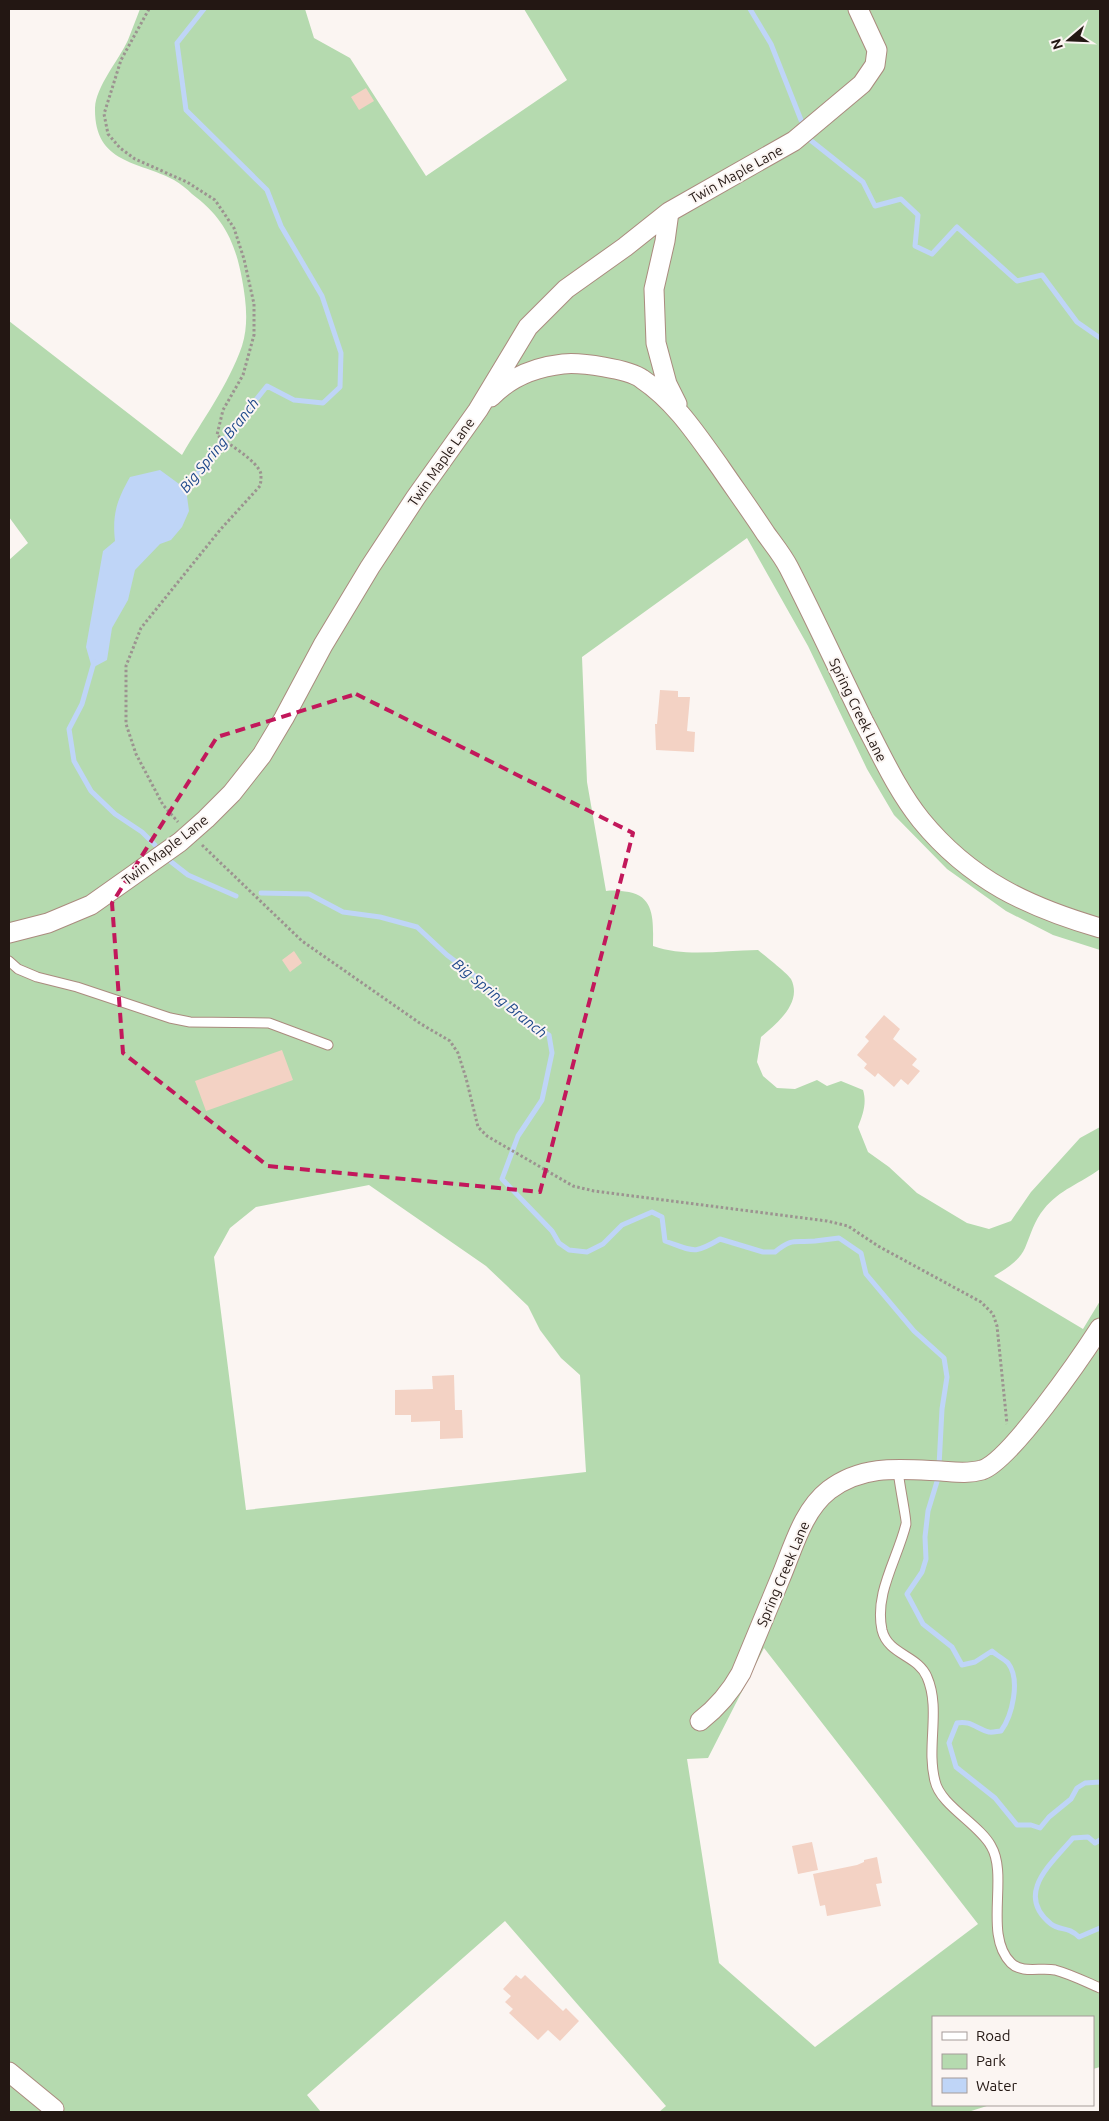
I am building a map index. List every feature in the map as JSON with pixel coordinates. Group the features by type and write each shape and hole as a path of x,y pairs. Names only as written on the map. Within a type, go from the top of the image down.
{"street":[{"name":"Twin Maple Lane","path":"9,933 48,923 91,905 149,865 189,834 232,793 262,755 370,567 416,497 478,410 528,328 566,289 625,247 668,212 794,141 862,84 875,65 877,50 858,9"},
{"name":"Spring Creek Lane","path":"668,212 665,241 654,289 656,343 667,384 685,418 787,564 890,774 923,822 963,861 996,886 1025,902 1056,915 1100,928"},
{"name":"Spring Creek Lane","path":"478,410 505,385 526,373 549,366 571,363 594,365 640,377 685,418"},
{"name":"Spring Creek Lane","path":"700,1722 718,1707 730,1692 741,1673 806,1517 828,1491 846,1479 860,1473 880,1469 898,1468 968,1473 985,1469 999,1460 1010,1448 1063,1381 1100,1328"},
{"path":"9,2072 54,2109"}],"lane":[{"path":"9,961 18,969 37,977 85,989 170,1018 190,1022 269,1022 328,1045"},
{"path":"898,1468 907,1522 887,1581 880,1611 882,1629 886,1641 895,1650 917,1663 927,1675 933,1694 932,1760 935,1782 940,1794 991,1846 996,1860 997,1922 1000,1942 1011,1963 1020,1969 1054,1970 1100,1988"}],"path":[{"path":"149,9 121,60 104,114 108,134 120,148 135,159 187,182 214,200 234,228 244,259 254,304 254,335 242,375 222,410 217,435 232,448 250,458 261,473 260,486 220,530 141,628 126,666 126,724 136,754 163,805 189,834 302,942 421,1024 450,1041 458,1053 478,1126 494,1141 573,1186 827,1221 848,1226 878,1246 982,1302 993,1314 997,1326 1010,1448"}],"highlighted area":[{"path":"356,694 633,833 540,1192 268,1166 123,1053 112,903 217,737"}],"green space":[{"path":"140,9 305,9 314,38 350,58 426,176 567,80 524,9 1100,9 1100,950 1053,935 1006,911 947,869 894,815 867,769 808,646 747,538 582,657 587,782 606,891 629,892 644,899 653,921 653,946 666,950 692,953 758,950 789,976 794,988 791,1004 774,1026 761,1037 757,1062 763,1076 777,1088 795,1089 817,1080 827,1086 841,1081 863,1090 863,1113 858,1127 868,1152 889,1167 917,1193 967,1223 989,1229 1011,1221 1031,1192 1080,1138 1100,1127 1100,1169 1050,1202 1038,1218 1025,1248 1016,1261 994,1276 1083,1329 1100,1301 1100,2067 1094,2069 1094,2016 932,2016 932,2106 987,2106 968,2112 659,2112 666,2106 505,1921 307,2095 321,2112 9,2112 9,560 28,543 9,517 9,321 182,455 230,375 242,346 246,321 245,296 236,253 220,221 203,203 177,182 121,158 110,150 102,140 97,126 96,100 99,91 128,40","holes":["369,1185 486,1266 528,1306 540,1330 561,1358 580,1375 586,1472 246,1510 214,1257 230,1228 256,1207","764,1648 978,1924 815,2047 719,1963 687,1759 708,1758"]}],"water":[{"path":"160,470 186,489 189,511 182,527 171,540 160,544 135,570 128,600 112,628 107,660 92,668 86,647 103,551 115,541 114,523 116,507 130,477"}],"building":[{"path":"366,88 374,101 359,110 351,97"},
{"path":"660,690 678,691 678,697 690,697 687,731 695,732 694,752 656,750 655,724 657,724"},
{"path":"294,951 302,963 290,972 282,960"},
{"path":"884,1015 900,1029 893,1039 917,1059 912,1065 920,1071 908,1085 901,1079 894,1087 878,1073 875,1077 864,1068 867,1064 857,1055 869,1041 865,1037"},
{"path":"282,1050 293,1080 206,1111 195,1081"},
{"path":"454,1375 455,1410 462,1410 463,1438 440,1439 440,1421 411,1422 411,1415 395,1415 395,1390 433,1389 432,1376"},
{"path":"812,1842 818,1870 798,1874 792,1846"},
{"path":"877,1857 882,1883 876,1884 881,1906 827,1916 825,1905 820,1906 813,1874 857,1865 864,1862 864,1860"},
{"path":"516,1975 521,1979 525,1975 563,2011 566,2008 579,2021 560,2041 548,2030 538,2040 509,2013 513,2009 505,2002 511,1996 503,1989"}],"waterway":[{"name":"Big Spring Branch","path":"182,493 267,386 294,400 323,403 340,387 341,353 322,296 281,226 267,190 186,110 177,43 204,9"},
{"path":"750,9 771,44 801,120"},
{"path":"809,139 863,182 875,206 901,199 918,215 915,246 932,254 957,227 1017,281 1042,275 1077,322 1100,338"},
{"name":"Big Spring Branch","path":"94,662 82,704 69,729 74,761 91,791 115,814 142,832 155,845"},
{"name":"Big Spring Branch","path":"170,861 188,875 236,896"},
{"name":"Big Spring Branch","path":"261,893 309,894 343,912 380,917 417,927 447,955 492,989 517,1015 549,1035 552,1053 542,1100 518,1136 502,1179 552,1231 559,1243 569,1250 587,1252 603,1244 622,1225 652,1212 662,1217 665,1241 693,1250 720,1239 763,1252 775,1252 790,1242 839,1238 861,1253 866,1274 914,1331 944,1358 947,1377 942,1409 939,1466"},
{"name":"Big Spring Branch","path":"939,1475 928,1511 925,1537 926,1559 922,1572 907,1594 923,1624 952,1647 962,1665 975,1662 992,1651 1008,1663 1014,1679 1014,1698 1009,1716 1001,1731 990,1732 970,1724 957,1723 949,1743 956,1767 995,1798 1017,1825 1031,1825 1040,1828 1049,1817 1071,1799 1077,1788 1085,1783 1100,1782"},
{"name":"Big Spring Branch","path":"1100,1840 1095,1843 1088,1837 1073,1838 1047,1869 1036,1890 1036,1902 1040,1913 1051,1924 1071,1931 1079,1937 1100,1928"}]}
